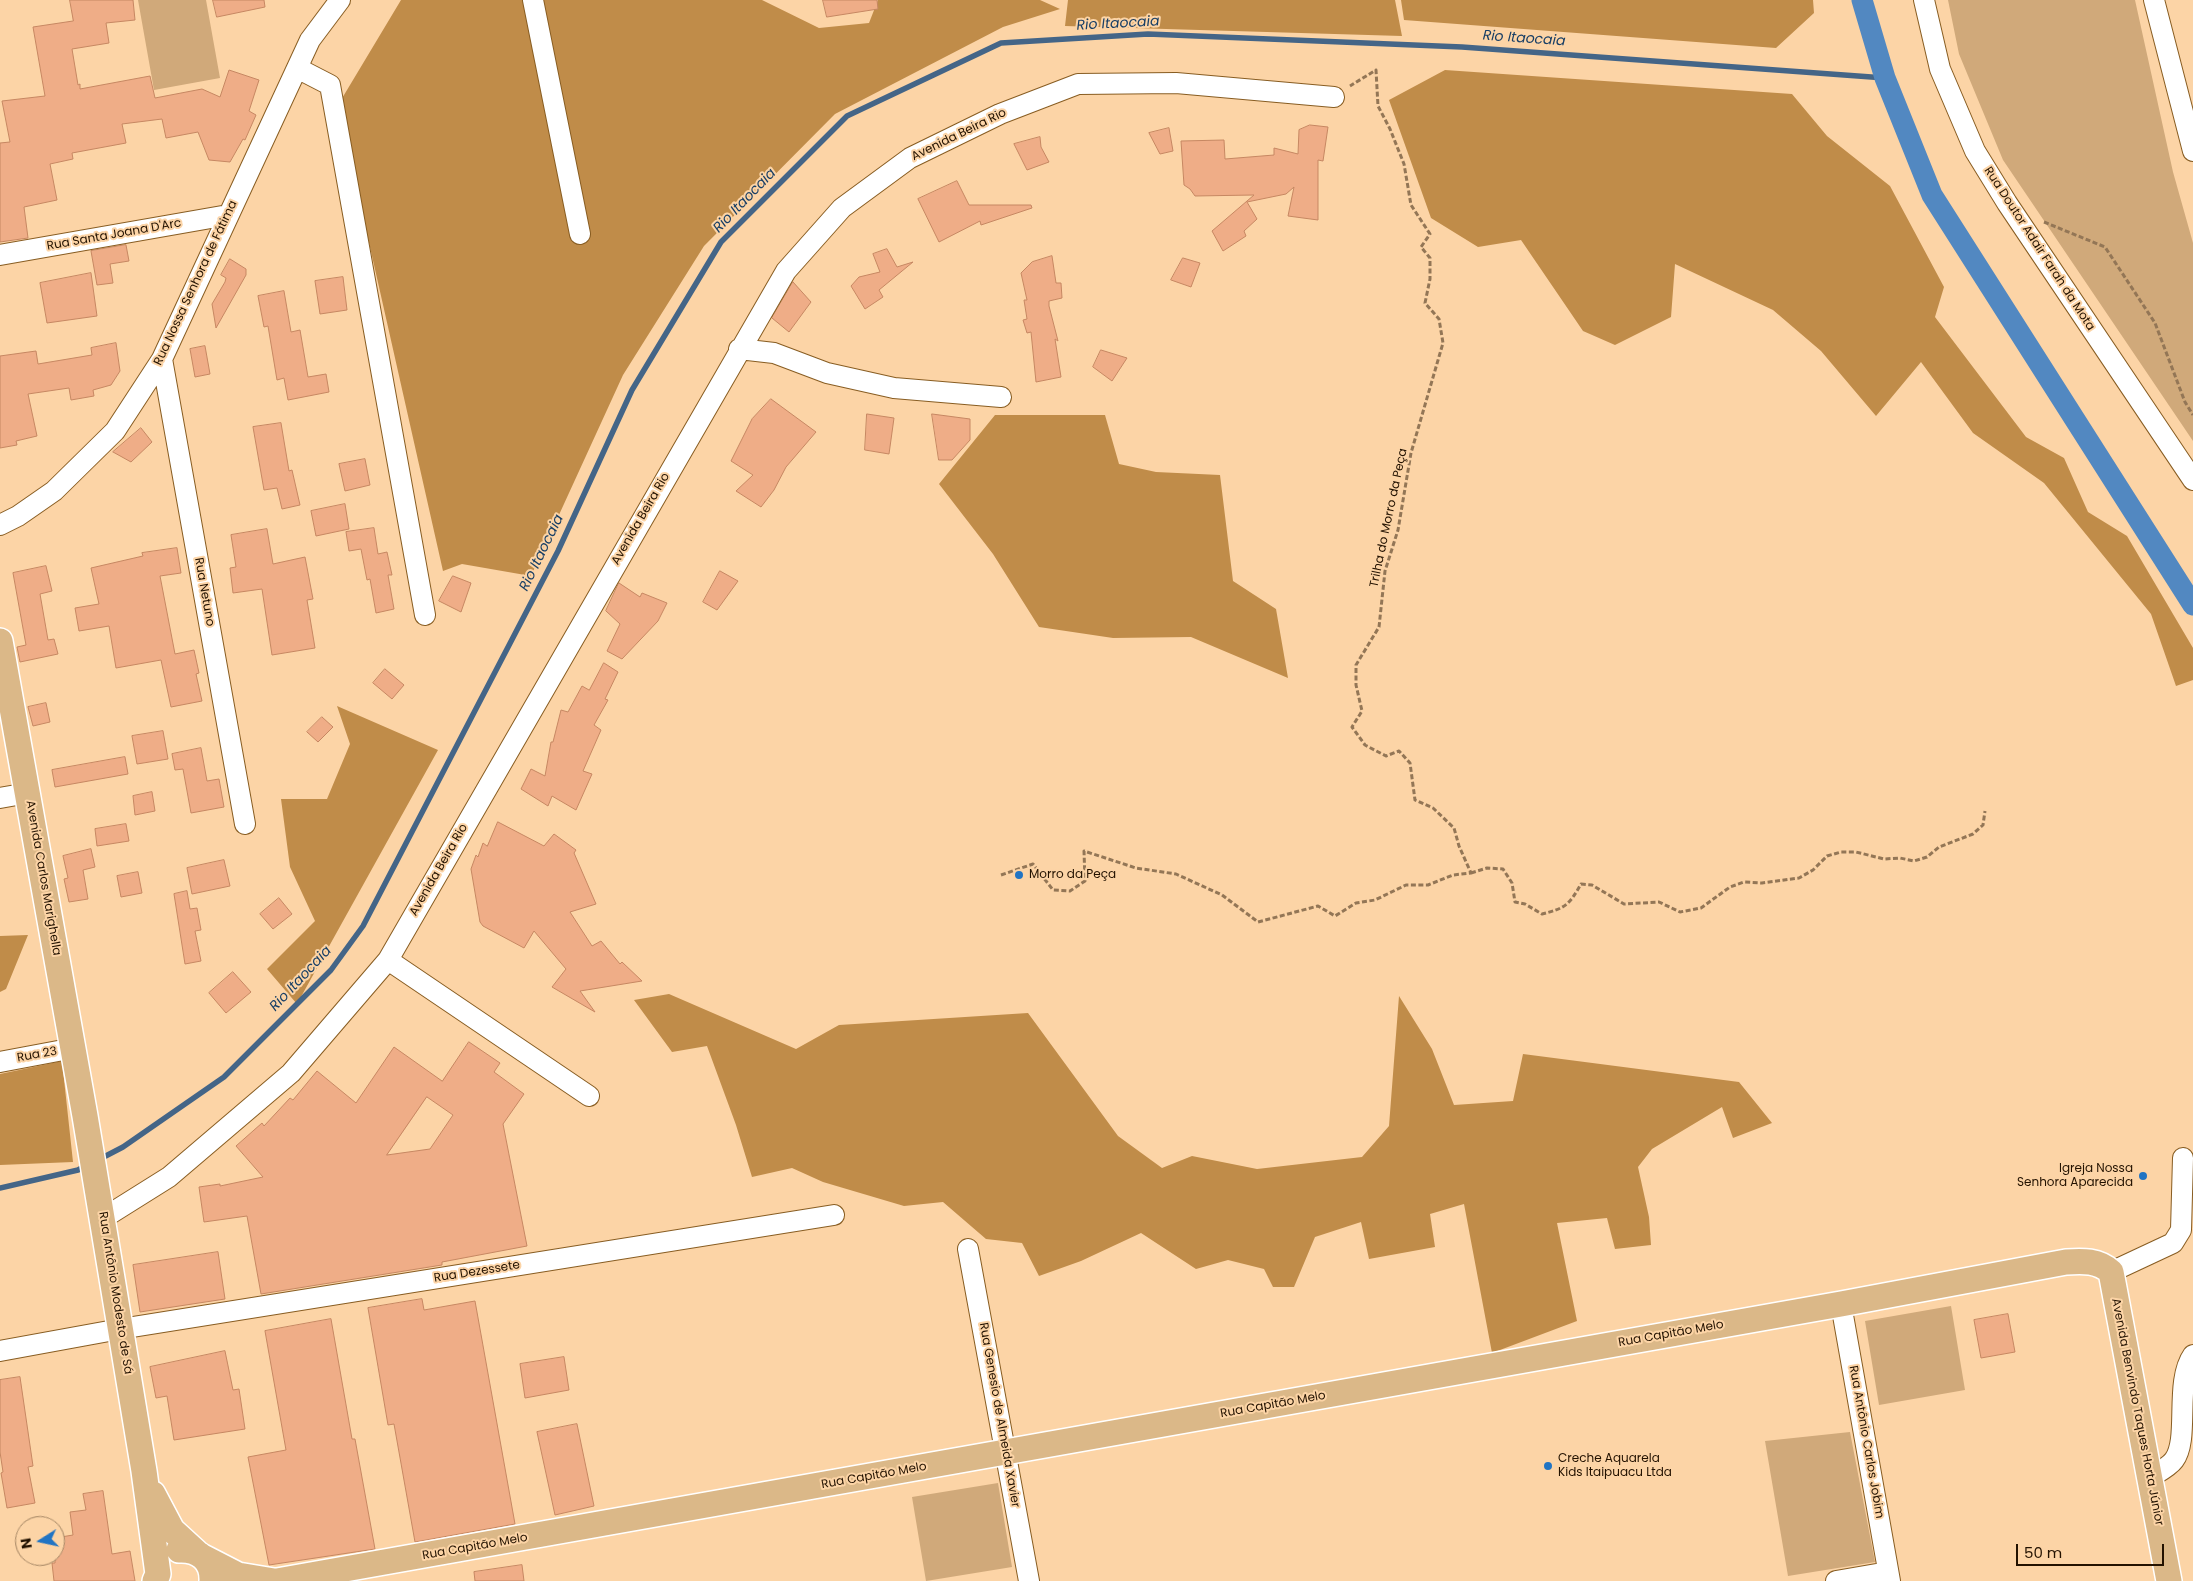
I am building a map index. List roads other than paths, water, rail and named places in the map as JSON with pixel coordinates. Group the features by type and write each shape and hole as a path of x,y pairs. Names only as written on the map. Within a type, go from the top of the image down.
{"main road":[{"name":"Avenida Carlos Marighella","path":"0,641 85,1116"},
{"name":"Rua Antônio Modesto de Sá","path":"85,1116 144,1471 157,1579"},
{"name":"Rua Capitão Melo","path":"199,1554 217,1566 238,1575 276,1581 1006,1453 2066,1262 2087,1261 2103,1265 2111,1272"},
{"name":"Avenida Benvindo Taques Horta Júnior","path":"2111,1272 2168,1581"},
{"name":"Rua Antônio Modesto de Sá","path":"144,1471 168,1522 183,1541 199,1554"},
{"path":"157,1579 165,1559 171,1553 179,1550 199,1554 212,1571 212,1581"}],"street":[{"name":"Rua Nossa Senhora de Fátima","path":"0,525 18,516 54,491 115,431 162,360 310,40 340,0"},
{"path":"533,0 580,234"},
{"name":"Rua Doutor Adair Farah da Mota","path":"1924,0 1940,69 1975,151 2007,203 2193,480"},
{"path":"2154,0 2193,151"},
{"path":"297,68 330,85 425,616"},
{"name":"Avenida Beira Rio","path":"100,1208 168,1177 292,1073 388,960 739,348 786,271 842,208 910,158 1000,114 1078,84 1176,83 1334,97"},
{"name":"Rua Santa Joana D'Arc","path":"0,255 228,216"},
{"path":"739,348 774,353 827,373 894,388 1001,397"},
{"name":"Rua Netuno","path":"162,360 245,824"},
{"path":"0,798 28,793"},
{"path":"388,960 589,1096"},
{"name":"Rua 23","path":"0,1062 74,1048"},
{"path":"2111,1272 2173,1243 2181,1230 2183,1158"},
{"name":"Rua Dezessete","path":"0,1351 120,1329 834,1215"},
{"name":"Rua Genesio de Almeida Xavier","path":"968,1249 1029,1581"},
{"name":"Rua Antônio Carlos Jobim","path":"1841,1304 1889,1576"},
{"path":"2149,1478 2174,1461 2180,1448 2182,1400 2188,1362 2193,1355"},
{"path":"1836,1581 1889,1576"}],"waterway":[{"path":"1862,0 1885,78 1932,195 2193,605"},
{"name":"Rio Itaocaia","path":"98,1160 123,1147 224,1077 331,970 363,926 558,551 632,390 721,242 847,116 1001,43 1148,34 1462,47 1885,78"},
{"name":"Rio Itaocaia","path":"0,1188 78,1170 87,1165"}],"place":[{"name":"Morro da Peça","path":"1019,875"},
{"name":"Igreja Nossa Senhora Aparecida","path":"2143,1176"},
{"name":"Creche Aquarela Kids Itaipuacu Ltda","path":"1548,1466"}]}
